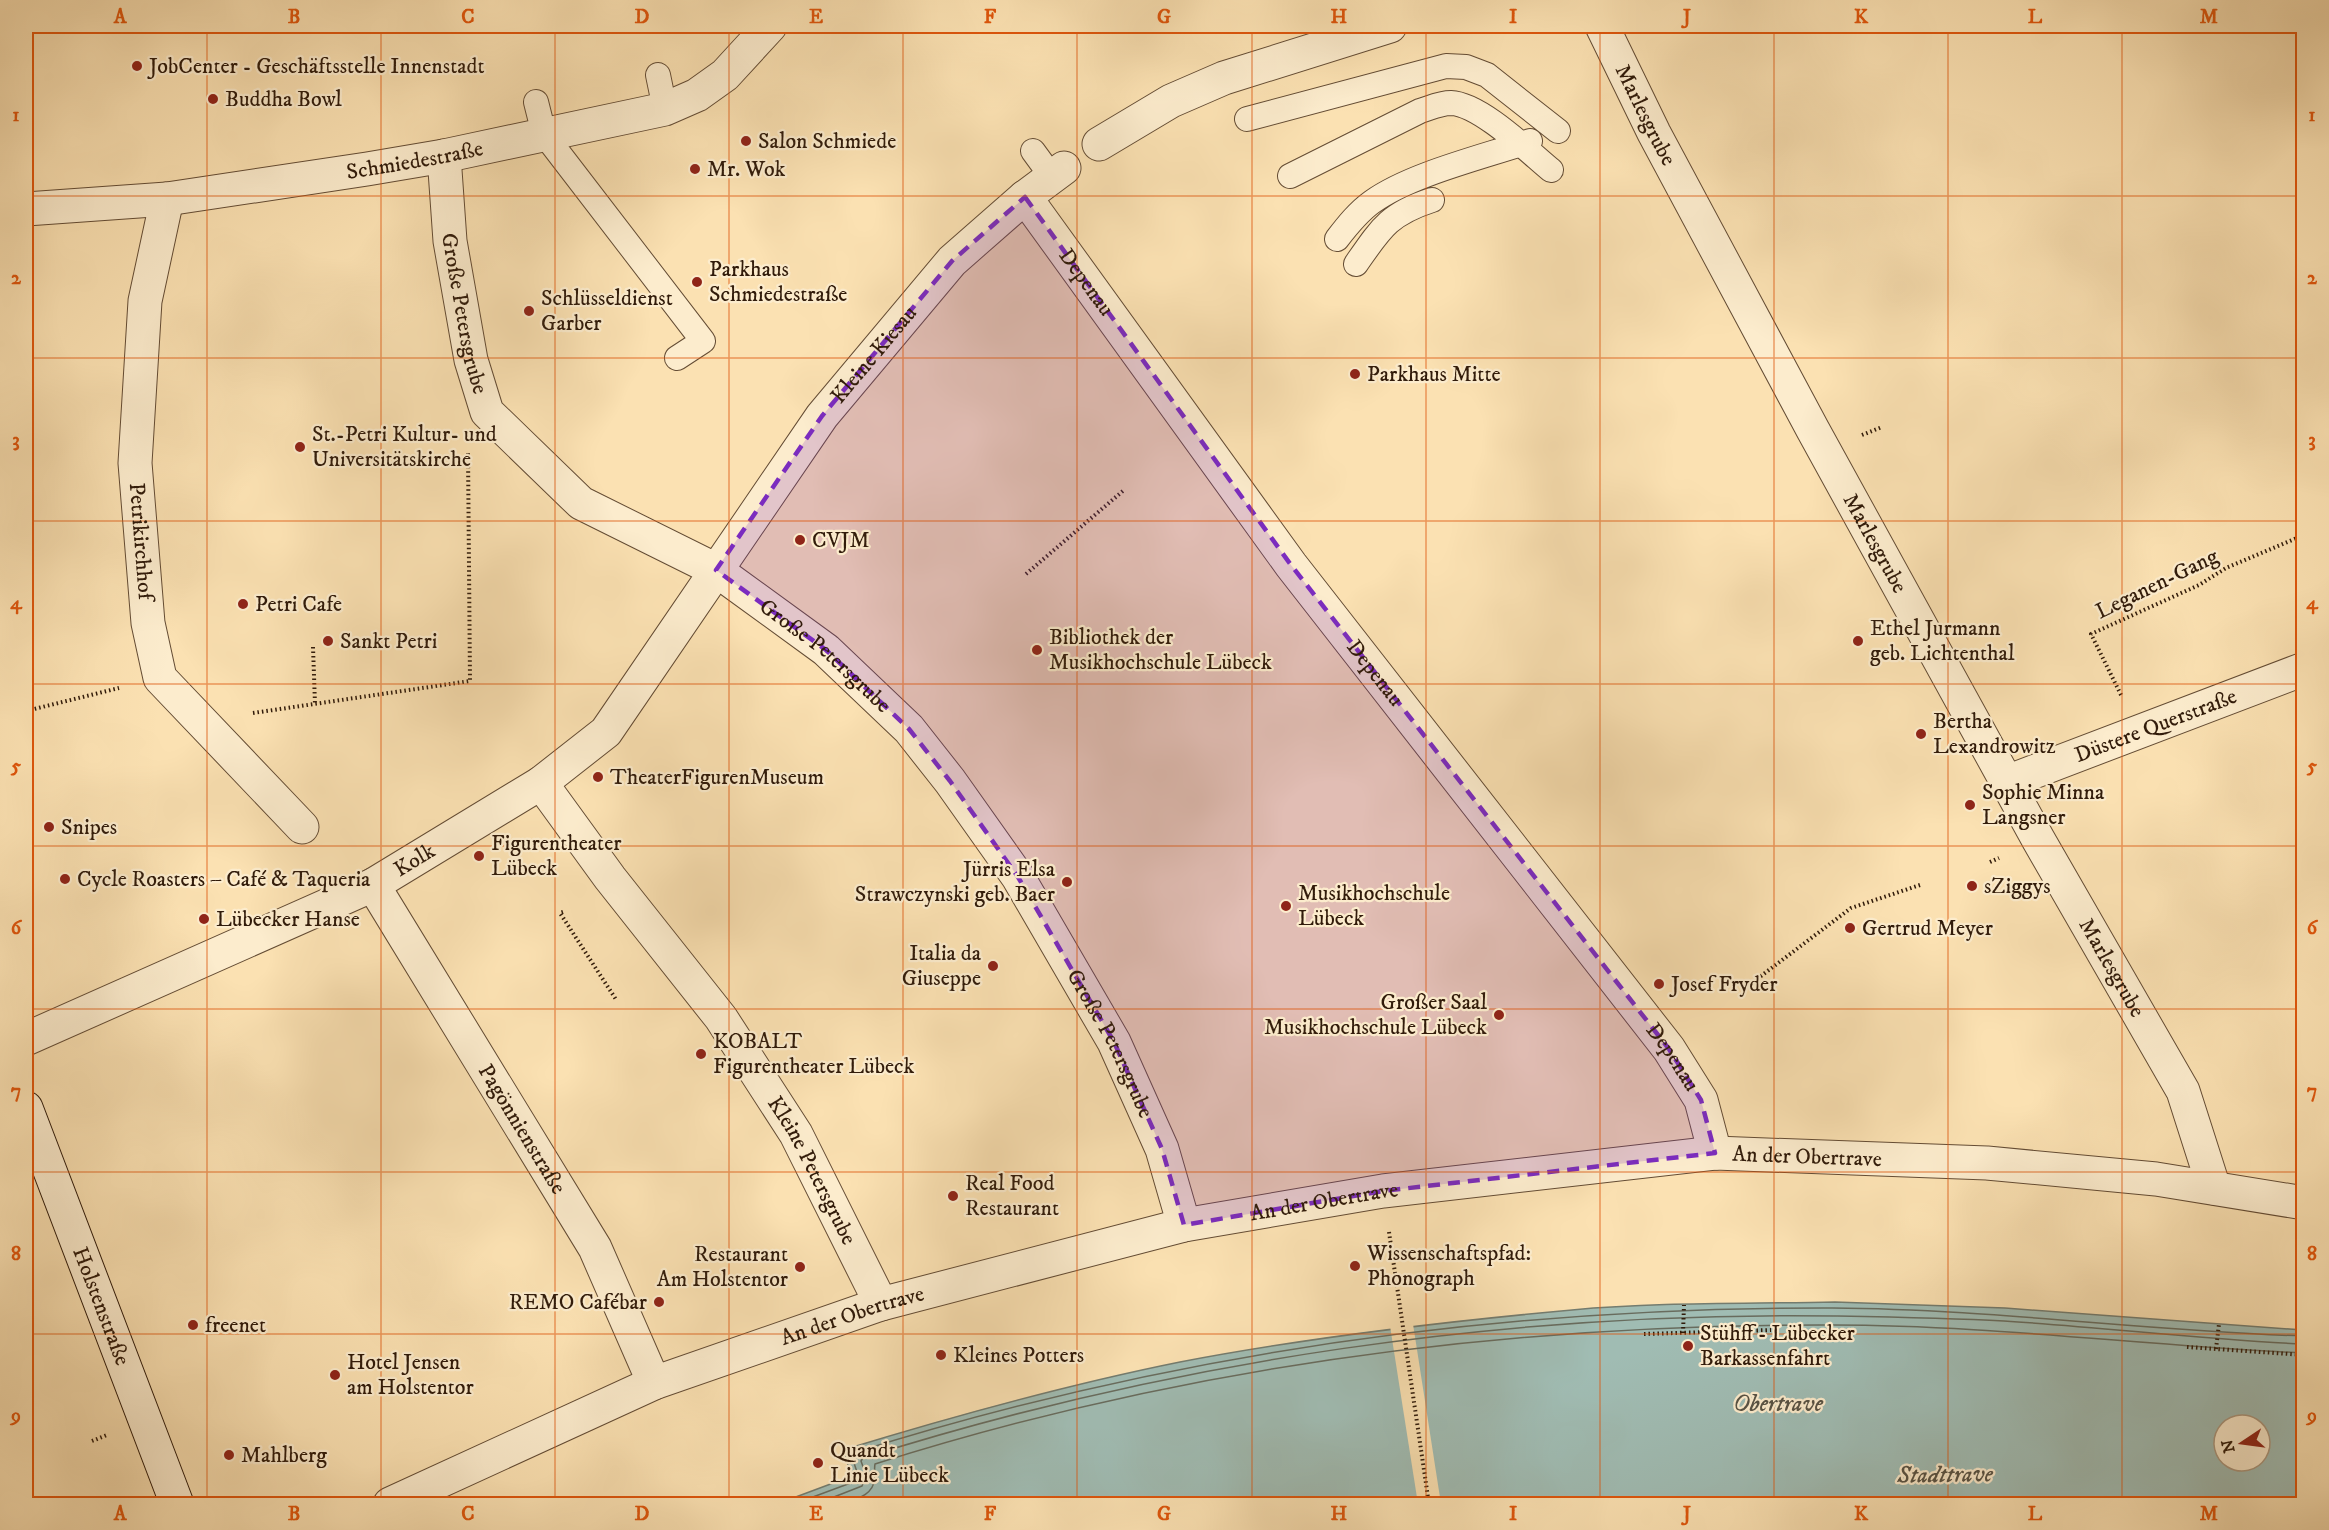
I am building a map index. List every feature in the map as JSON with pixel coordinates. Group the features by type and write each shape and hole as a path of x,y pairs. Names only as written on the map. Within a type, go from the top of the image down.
{"street":[{"name":"Schmiedestraße","path":"26,209 167,199 444,156 665,109 697,94 725,75 770,26"},
{"path":"1099,144 1171,101 1224,78 1390,26"},
{"name":"Marlesgrube","path":"1602,26 1654,133 1720,257 2007,782 2183,1092 2214,1188"},
{"name":"Große Petersgrube","path":"444,156 450,241 471,360 487,412 581,503 716,570 826,650 909,729 951,781 1018,877 1114,1042 1162,1149 1184,1225"},
{"name":"Kleine Kiesau","path":"716,570 822,416 952,261 1024,197 1058,173"},
{"name":"Depenau","path":"1024,197 1291,565 1669,1049 1701,1100 1716,1153"},
{"name":"Petrikirchhof","path":"160,678 148,623 135,463 145,301 167,199"},
{"name":"Kolk","path":"26,1039 373,885 542,783 606,732 716,570"},
{"name":"Düstere Querstraße","path":"2007,782 2304,669"},
{"path":"160,678 302,827"},
{"name":"Kleine Petersgrube","path":"542,783 610,878 721,1018 740,1047 796,1134 881,1304"},
{"name":"Pagönnienstraße","path":"373,885 595,1248 654,1383"},
{"name":"Holstenstraße","path":"26,1108 177,1504"},
{"name":"An der Obertrave","path":"390,1504 654,1383 881,1304 1184,1225 1383,1191 1716,1153 1987,1163 2157,1179 2304,1203"}],"lane":[{"path":"1246,119 1446,66 1466,67 1487,75 1558,131 1428,175 1396,189 1371,202 1337,238"},
{"path":"658,75 665,109"},
{"path":"536,102 544,134 703,341 677,358"},
{"path":"1290,176 1420,111 1452,103 1475,109 1551,170"},
{"path":"1033,151 1058,173"},
{"path":"1356,264 1380,229 1393,217 1411,207 1432,200"}],"path":[{"path":"201,721 470,681 468,449 487,412"},
{"path":"1026,574 1124,490"},
{"name":"Leganen-Gang","path":"2139,730 2091,634 2199,585 2226,568 2304,535"},
{"path":"313,648 315,704"},
{"path":"26,711 160,678"},
{"path":"1757,980 1851,908 1920,885"},
{"path":"563,912 560,913 617,1001"},
{"path":"1383,1191 1429,1504"},
{"path":"1683,1333 1684,1305"},
{"path":"2216,1349 2219,1324"},
{"path":"1644,1334 1771,1330"},
{"path":"2187,1347 2304,1355"},
{"path":"92,1441 108,1434"}],"highlighted area":[{"path":"1025,197 1291,565 1669,1049 1701,1100 1715,1153 1383,1191 1184,1225 1162,1149 1114,1042 1018,877 950,781 909,729 826,650 716,570 822,416 952,261"}],"water":[{"name":"Obertrave","path":"1835,1302 2005,1308 2303,1330 2303,1504 777,1504 852,1476 843,1450 1010,1402 1180,1362 1425,1325 1572,1310 1703,1304"}],"pier":[{"path":"1413,1324 1441,1504 1418,1504 1390,1326"}],"place":[{"name":"JobCenter - Geschäftsstelle Innenstadt","path":"137,66"},
{"name":"Buddha Bowl","path":"213,99"},
{"name":"Salon Schmiede","path":"746,141"},
{"name":"Mr. Wok","path":"695,169"},
{"name":"Parkhaus Schmiedestraße","path":"697,282"},
{"name":"Schlüsseldienst Garber","path":"529,311"},
{"name":"Parkhaus Mitte","path":"1355,374"},
{"name":"St.-Petri Kultur- und Universitätskirche","path":"300,447"},
{"name":"CVJM","path":"800,540"},
{"name":"Petri Cafe","path":"243,604"},
{"name":"Sankt Petri","path":"328,641"},
{"name":"Ethel Jurmann geb. Lichtenthal","path":"1858,641"},
{"name":"Bibliothek der Musikhochschule Lübeck","path":"1037,650"},
{"name":"Bertha Lexandrowitz","path":"1921,734"},
{"name":"TheaterFigurenMuseum","path":"598,777"},
{"name":"Sophie Minna Langsner","path":"1970,805"},
{"name":"Snipes","path":"49,827"},
{"name":"Figurentheater Lübeck","path":"479,856"},
{"name":"Cycle Roasters – Café & Taqueria","path":"65,879"},
{"name":"Jürris Elsa Strawczynski geb. Baer","path":"1067,882"},
{"name":"sZiggys","path":"1972,886"},
{"name":"Musikhochschule Lübeck","path":"1286,906"},
{"name":"Lübecker Hanse","path":"204,919"},
{"name":"Gertrud Meyer","path":"1850,928"},
{"name":"Italia da Giuseppe","path":"993,966"},
{"name":"Josef Fryder","path":"1659,984"},
{"name":"Großer Saal Musikhochschule Lübeck","path":"1499,1015"},
{"name":"KOBALT Figurentheater Lübeck","path":"701,1054"},
{"name":"Real Food Restaurant","path":"953,1196"},
{"name":"Wissenschaftspfad: Phonograph","path":"1355,1266"},
{"name":"Restaurant Am Holstentor","path":"800,1267"},
{"name":"REMO Cafébar","path":"659,1302"},
{"name":"freenet","path":"193,1325"},
{"name":"Stühff - Lübecker Barkassenfahrt","path":"1688,1346"},
{"name":"Kleines Potters","path":"941,1355"},
{"name":"Hotel Jensen am Holstentor","path":"335,1375"},
{"name":"Mahlberg","path":"229,1455"},
{"name":"Quandt Linie Lübeck","path":"818,1463"}],"water label":[{"name":"Stadttrave","path":"1945,1475"}]}
